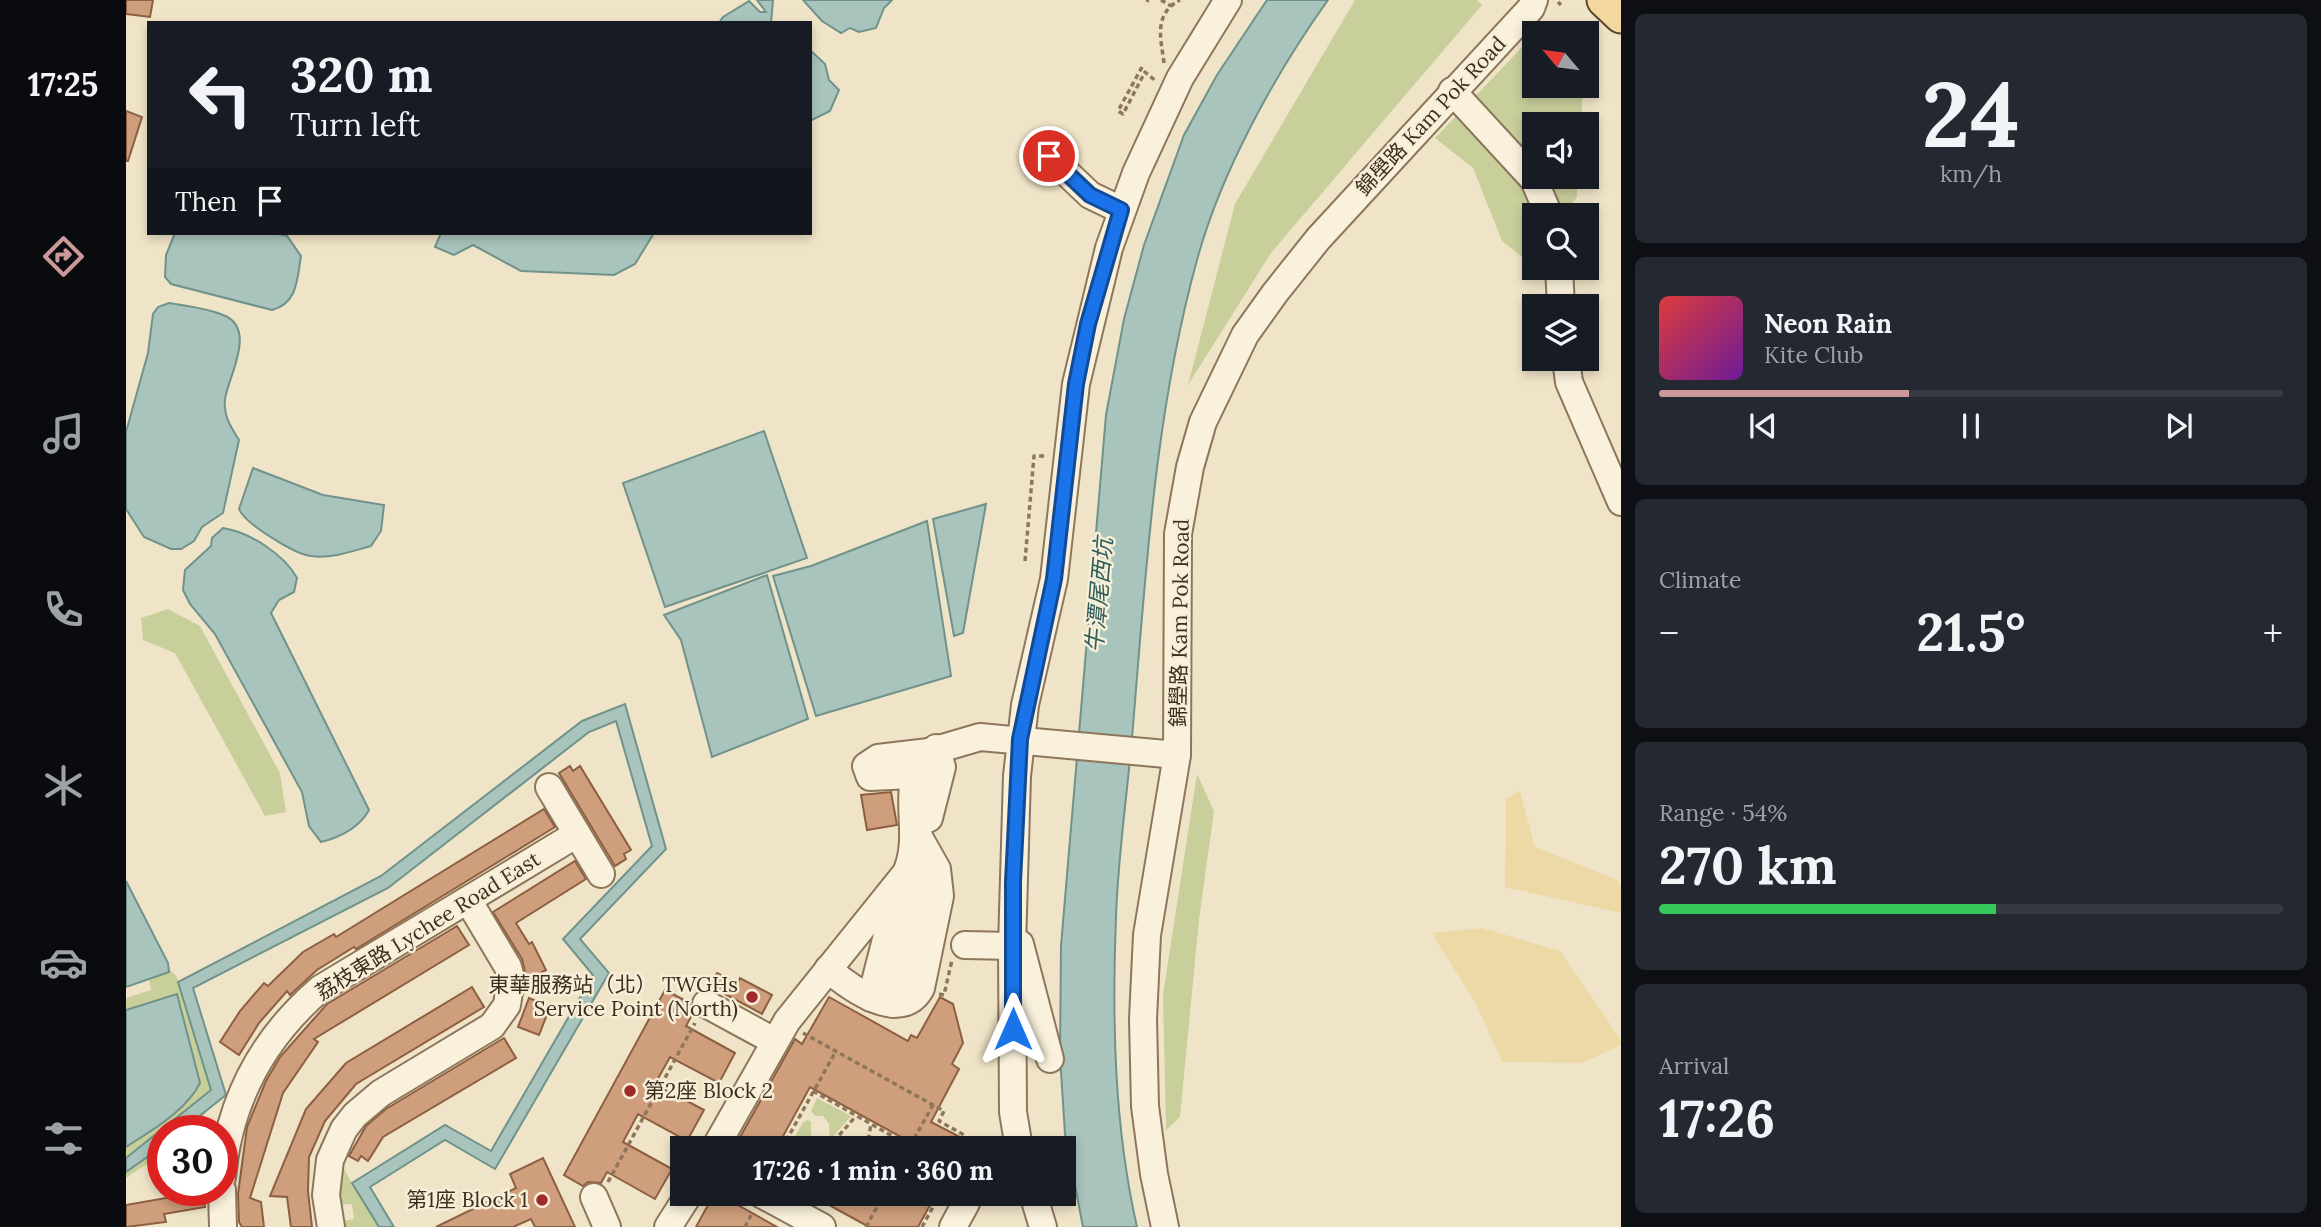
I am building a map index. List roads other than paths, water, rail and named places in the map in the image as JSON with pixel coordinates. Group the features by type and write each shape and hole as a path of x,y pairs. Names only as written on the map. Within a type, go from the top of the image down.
{"main road":[{"path":"1604,0 1621,16"}],"street":[{"path":"1017,1136 1013,1112 1012,946 1020,739 1054,579 1076,384 1088,324 1121,210 1161,115 1203,37 1228,0"},
{"name":"錦壆路 Kam Pok Road","path":"1166,1227 1145,1106 1143,1019 1147,935 1167,754 1178,534 1190,467 1203,422 1245,335 1318,239 1452,91 1547,3"},
{"path":"1452,91 1534,180 1544,203"},
{"path":"1049,156 1090,195 1121,210"},
{"path":"1568,371 1569,382 1621,502"},
{"path":"912,775 878,779 870,777 866,766 878,758 932,750 980,737 1167,754"},
{"path":"722,1136 828,970 900,883 912,861 915,828 912,775 932,750"},
{"path":"915,828 929,818 942,767 932,750"},
{"path":"549,788 601,874"},
{"path":"828,970 856,991 882,1001 905,1004 916,998 921,988 940,896 937,869 915,828"},
{"name":"荔枝東路 Lychee Road East","path":"234,1115 256,1064 284,1023 320,989 577,834"},
{"path":"882,1001 900,883"},
{"path":"331,1227 327,1195 330,1160 340,1136 355,1115 381,1093 492,1026 508,1005 511,979 508,967 468,900"},
{"path":"1013,919 1032,982 1050,1059"},
{"path":"965,945 1012,946"},
{"path":"702,1011 785,1035"},
{"path":"598,1195 607,1227"},
{"path":"222,1206 223,1227"},
{"path":"668,1227 681,1206"},
{"path":"770,1206 822,1227"},
{"path":"953,1227 964,1206"},
{"path":"1037,1206 1043,1227"}],"water":[{"path":"757,0 773,0 771,21 720,21 749,1 760,12 766,12"},
{"path":"803,0 892,0 884,8 876,28 859,32 850,28 841,33 822,21"},
{"name":"牛潭尾西坑","path":"1267,0 1328,0 1270,92 1220,193 1197,260 1171,375 1148,550 1116,917 1116,1073 1123,1150 1137,1227 1083,1227 1076,1191 1076,1136 1065,1134 1060,1056 1061,946 1106,415 1124,319 1144,245 1184,135 1217,75"},
{"path":"812,52 825,64 829,80 839,90 830,111 812,120"},
{"path":"174,235 283,235 287,236 301,256 292,296 281,307 272,310 171,284 165,277 166,255"},
{"path":"440,235 653,235 635,264 614,275 521,271 473,245 454,255 435,247"},
{"path":"169,303 223,315 233,321 239,331 240,341 225,399 226,416 239,440 223,513 202,527 194,541 181,549 171,549 144,537 126,509 126,432 148,353 153,314 158,307"},
{"path":"764,431 807,558 665,607 623,483"},
{"path":"253,468 323,495 384,505 381,531 371,546 342,554 319,557 294,550 260,530 239,509"},
{"path":"986,504 963,633 954,636 933,519"},
{"path":"927,521 951,676 816,716 773,576 811,566"},
{"path":"223,528 244,534 265,546 284,561 297,578 294,592 279,600 271,613 369,810 355,827 328,840 321,842 309,826 302,792 215,634 190,604 183,590 185,570 211,546 212,538"},
{"path":"767,575 808,719 712,757 681,640 664,615"},
{"path":"625,704 666,849 580,939 609,973 495,1169 445,1140 370,1187 394,1227 379,1227 352,1183 445,1125 491,1151 593,975 563,939 652,846 616,721 589,732 388,888 193,988 226,1095 201,1115 180,1115 211,1090 178,982 381,876 582,721"},
{"path":"126,881 168,963 169,972 126,987"},
{"path":"177,994 200,1083 172,1115 147,1115 147,1133 126,1147 126,1010"},
{"path":"147,1141 147,1157 126,1172 126,1158"}],"place":[{"name":"東華服務站（北） TWGHs Service Point (North)","path":"752,997"},
{"name":"第2座 Block 2","path":"630,1091"},
{"name":"第1座 Block 1","path":"542,1200"}]}
